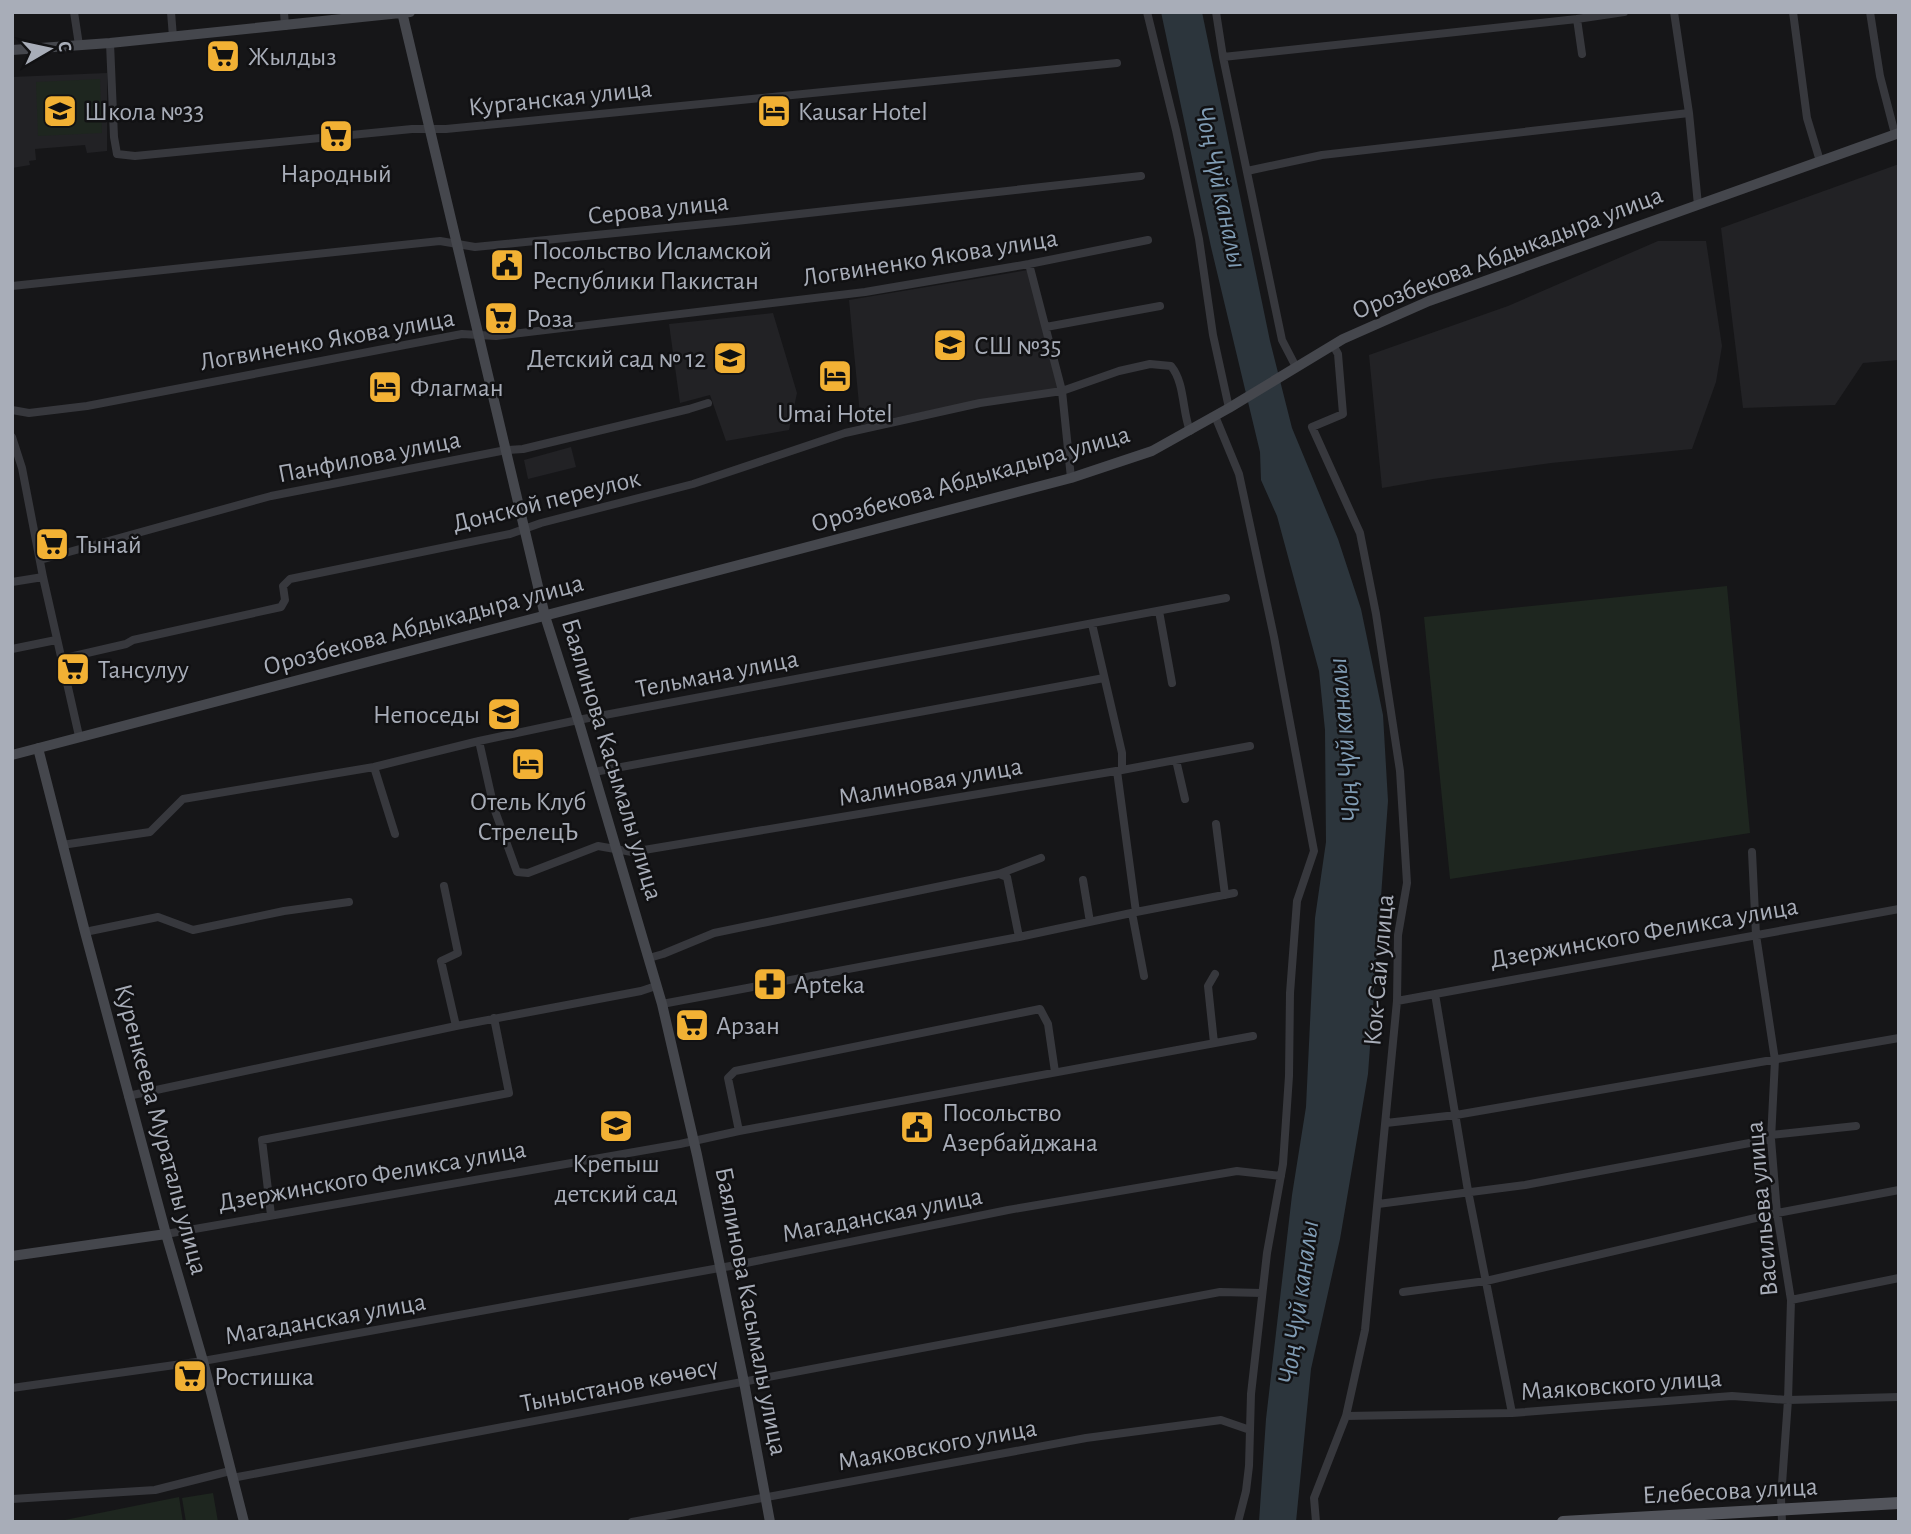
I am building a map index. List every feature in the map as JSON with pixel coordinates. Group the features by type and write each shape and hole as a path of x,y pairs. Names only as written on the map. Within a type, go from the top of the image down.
{"main road":[{"name":"Елебесова улица","path":"1563,1522 1782,1516 1899,1503"}],"street":[{"path":"74,12 79,45"},
{"path":"171,12 173,37"},
{"path":"284,12 285,26"},
{"path":"12,50 173,37 410,12"},
{"path":"1146,12 1176,130 1199,239 1213,335 1233,406"},
{"path":"1216,12 1282,340 1292,368"},
{"path":"1223,57 1624,12"},
{"path":"1674,12 1689,113 1698,205"},
{"path":"1793,12 1807,118 1820,161"},
{"path":"1870,12 1880,76 1897,133"},
{"name":"Баялинова Касымалы улица","path":"402,13 545,616 662,1004 721,1268 770,1522"},
{"path":"1577,19 1582,54"},
{"name":"Курганская улица","path":"110,43 117,154 135,156 1117,63"},
{"path":"1247,171 1322,155 1689,113"},
{"name":"Орозбекова Абдыкадыра улица","path":"12,755 1071,478 1152,451 1369,326 1429,301 1897,133"},
{"name":"Серова улица","path":"12,286 440,241 475,247 1141,176"},
{"name":"Логвиненко Якова улица","path":"12,410 29,413 87,406 462,334 496,337 865,292 1148,240"},
{"path":"1029,264 1062,391 1071,478"},
{"path":"1046,327 1160,306"},
{"name":"Кок-Сай улица","path":"1316,1522 1314,1498 1346,1416 1365,1330 1397,1001 1398,935 1407,883 1400,771 1376,614 1360,533 1312,427 1343,414 1338,354 1332,345"},
{"name":"Донской переулок","path":"61,659 126,644 132,640 281,607 285,600 283,586 290,579 510,534 541,523 693,484 845,433 980,403 1062,391 1119,371 1150,364 1171,366 1177,373 1190,431"},
{"name":"Панфилова улица","path":"40,560 271,496 536,446 708,402"},
{"path":"1215,416 1238,474 1274,637 1314,851 1297,901 1281,1176 1262,1293 1251,1394 1249,1466 1238,1522"},
{"path":"12,437 22,468 43,577 79,736"},
{"path":"12,582 43,577"},
{"name":"Тельмана улица","path":"62,845 149,832 183,799 374,766 578,720 1226,598"},
{"path":"1159,611 1172,683"},
{"path":"1092,625 1122,753 1119,771 1134,912 1144,976"},
{"path":"12,649 57,640"},
{"path":"594,772 1104,678"},
{"name":"Малиновая улица","path":"479,741 494,808 517,872 528,873 598,846 632,852 1119,771 1250,746"},
{"name":"Куренкеева Мураталы улица","path":"38,748 128,1096 203,1361 244,1522"},
{"path":"1176,760 1185,799"},
{"path":"374,766 395,834"},
{"path":"662,1004 1230,894 1216,824"},
{"name":"Васильева улица","path":"1752,852 1756,935 1774,1060 1771,1137 1777,1213 1791,1300 1782,1516"},
{"path":"649,958 714,933 999,873 1041,858"},
{"path":"999,873 1007,877 1019,937"},
{"path":"1083,880 1090,922"},
{"path":"444,886 458,953 441,961 456,1026"},
{"path":"85,932 158,918 193,930 284,911 349,902"},
{"name":"Дзержинского Феликса улица","path":"1397,1001 1899,909"},
{"path":"1214,974 1208,986 1214,1043"},
{"path":"128,1096 656,986"},
{"path":"1435,994 1468,1191 1512,1413"},
{"path":"739,1131 728,1078 735,1071 1040,1010 1048,1024 1055,1072"},
{"path":"271,1215 262,1140 509,1093 494,1018"},
{"name":"Дзержинского Феликса улица","path":"12,1256 166,1234 694,1141 1253,1036"},
{"path":"1386,1123 1456,1115 1899,1038"},
{"path":"1378,1203 1540,1183 1771,1137 1856,1126"},
{"name":"Магаданская улица","path":"12,1388 203,1361 721,1268 1009,1210 1237,1171 1281,1176"},
{"path":"1403,1292 1486,1281 1777,1213 1899,1190"},
{"path":"1791,1300 1899,1278"},
{"name":"Тыныстанов көчөсү","path":"12,1499 155,1490 1220,1292 1262,1293"},
{"name":"Маяковского улица","path":"1346,1416 1512,1413 1732,1396 1788,1399 1899,1397"},
{"name":"Маяковского улица","path":"632,1522 1086,1438 1221,1420 1250,1430"}],"shaded area":[{"name":"Школа №33","path":"107,73 107,151 87,153 85,145 35,149 36,160 29,161 30,165 12,168 12,77"},
{"path":"100,79 102,133 38,136 36,82"},
{"path":"1899,164 1899,360 1863,363 1835,405 1743,408 1721,228"},
{"path":"1658,241 1706,241 1722,346 1716,382 1692,449 1551,463 1382,488 1369,355 1508,306"},
{"name":"СШ №35","path":"1028,270 1058,389 979,400 861,425 849,300"},
{"name":"Детский сад № 12","path":"773,313 797,393 789,430 726,441 710,395 680,403 669,324"},
{"path":"571,447 576,467 528,479 524,460"},
{"path":"1727,586 1750,833 1450,879 1424,617"},
{"path":"213,1493 218,1522 186,1522 182,1498"},
{"path":"179,1497 183,1522 55,1522"}],"water":[{"name":"Чоң Чүй каналы","path":"1161,12 1202,12 1270,341 1292,428 1338,539 1361,609 1383,715 1388,801 1368,1074 1340,1239 1311,1369 1296,1522 1259,1522 1266,1419 1292,1195 1306,1107 1315,918 1326,842 1325,730 1319,671 1277,516 1261,480 1260,452 1211,247"}],"place":[{"name":"Жылдыз","path":"223,56"},
{"name":"Школа №33","path":"60,111"},
{"name":"Kausar Hotel","path":"774,111"},
{"name":"Народный","path":"336,136"},
{"name":"Посольство Исламской Республики Пакистан","path":"507,265"},
{"name":"Роза","path":"501,318"},
{"name":"СШ №35","path":"950,345"},
{"name":"Детский сад № 12","path":"730,358"},
{"name":"Umai Hotel","path":"835,376"},
{"name":"Флагман","path":"385,387"},
{"name":"Тынай","path":"52,544"},
{"name":"Тансулуу","path":"73,669"},
{"name":"Непоседы","path":"504,714"},
{"name":"Отель Клуб СтрелецЪ","path":"528,764"},
{"name":"Apteka","path":"770,984"},
{"name":"Арзан","path":"692,1025"},
{"name":"Крепыш детский сад","path":"616,1126"},
{"name":"Посольство Азербайджана","path":"917,1127"},
{"name":"Ростишка","path":"190,1376"}]}
